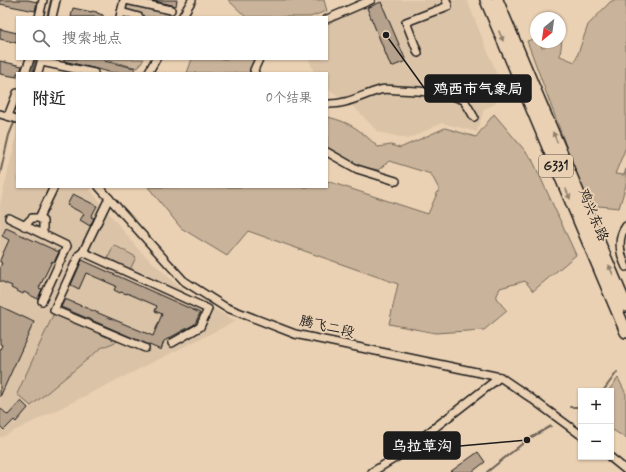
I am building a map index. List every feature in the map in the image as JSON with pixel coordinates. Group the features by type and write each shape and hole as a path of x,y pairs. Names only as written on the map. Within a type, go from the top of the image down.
{"highway":[{"name":"鸡兴东路","path":"486,0 626,332"},
{"name":"鸡兴东路","path":"497,0 626,306"}],"street":[{"path":"40,16 43,0"},
{"path":"52,16 56,0"},
{"path":"121,15 124,0 171,10"},
{"path":"183,16 192,0"},
{"path":"328,19 371,0"},
{"path":"418,53 406,22 448,6 446,0"},
{"path":"149,72 155,60"},
{"path":"255,72 254,70 259,60"},
{"path":"25,72 29,61 42,62 89,72"},
{"path":"38,72 42,62"},
{"path":"328,104 347,101 382,89 416,91 449,94 464,100 474,117"},
{"path":"16,95 4,115 16,119"},
{"path":"328,153 358,169 396,180"},
{"path":"39,218 54,188"},
{"name":"腾飞二段","path":"100,188 184,281 225,307 295,334 500,377 578,433"},
{"path":"109,198 54,310 145,348"},
{"path":"8,218 67,246 42,302"},
{"path":"24,226 32,218 39,218 43,222 43,234"},
{"path":"626,226 620,241 623,260 626,267"},
{"path":"66,250 81,254 208,309 200,327 172,343"},
{"path":"372,472 397,457 500,377"},
{"path":"614,460 626,470"}],"shaded area":[{"path":"228,0 324,0 327,11 313,16 245,16"},
{"path":"379,0 467,0 502,87 495,104 484,109 477,132 442,123 408,139 378,132 356,109 328,89 328,72 314,72 309,60 328,60 328,23"},
{"path":"614,0 626,0 626,147 615,174 624,175 626,169 626,185 619,208 588,205 527,41 530,40 530,48 561,48 560,56 575,62 588,25 610,2"},
{"path":"126,3 170,13 168,16 123,16"},
{"path":"107,60 143,60 138,68"},
{"path":"192,60 256,60 249,71 250,72 187,72"},
{"path":"494,114 532,159 576,255 533,291 525,281 500,288 496,298 507,311 484,330 435,333 389,324 398,284 248,231 227,256 181,228 149,188 328,188 328,181 428,214 439,189 431,174 389,161 378,170 359,166 328,149 328,117 355,128 378,147 391,145 400,148 445,128 476,137"},
{"path":"16,138 16,188 89,188 138,249 187,294 236,321 0,438 0,204"},
{"path":"114,245 136,257 130,270 107,260"},
{"path":"54,313 118,341 101,348 31,406 17,394"},
{"path":"618,378 626,394 626,438 614,431 614,388 610,388"}],"building":[{"path":"0,0 28,0 37,2 35,11 0,4"},
{"path":"151,0 177,0 176,6"},
{"path":"381,2 406,61 391,67 367,8"},
{"path":"73,8 97,12 103,15 103,16 71,16"},
{"path":"0,29 16,33 16,43 0,39"},
{"path":"104,60 135,68 134,72 109,72 64,61"},
{"path":"0,61 22,66 20,72 16,72 16,77 0,74"},
{"path":"73,194 97,206 91,217 94,218 90,226 80,220 84,214 67,205"},
{"path":"6,228 59,252 54,262 52,261 39,288 42,289 38,299 24,292 23,294 11,288 12,286 0,281 0,267 2,263 0,260 9,240 2,236"},
{"path":"82,260 200,313 195,324 164,341 161,350 61,307 65,299 153,336 162,314 155,311 157,306 127,293 120,293 114,290 116,286 86,273 79,289 71,285"},
{"path":"0,306 34,322 0,397 0,350 2,345 0,344"},
{"path":"21,401 28,408 16,422 14,420 4,430 0,426 0,408 8,415"},
{"path":"478,452 485,462 472,472 450,472"}],"waterway":[{"path":"47,16 51,0"},
{"path":"32,72 36,60"},
{"path":"0,174 9,135 14,123"},
{"path":"605,388 617,372"},
{"path":"570,407 578,407"},
{"path":"487,472 527,440 551,426"}],"place":[{"name":"鸡西市气象局","path":"386,35"},
{"name":"乌拉草沟","path":"527,440"}]}
